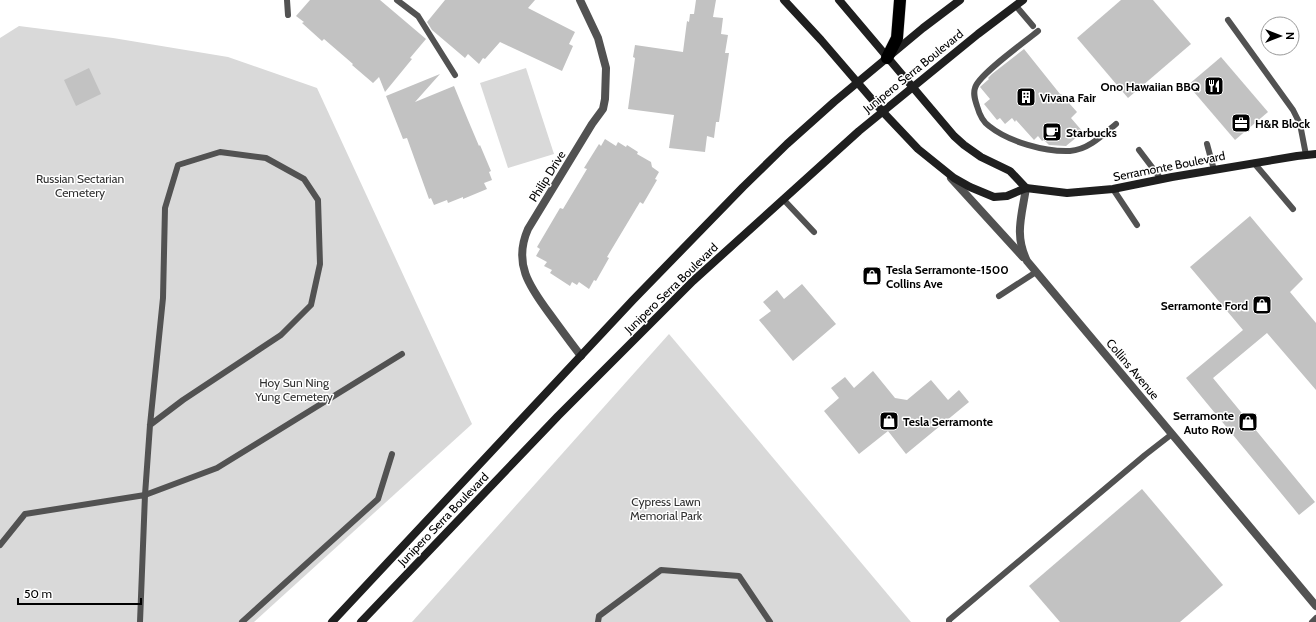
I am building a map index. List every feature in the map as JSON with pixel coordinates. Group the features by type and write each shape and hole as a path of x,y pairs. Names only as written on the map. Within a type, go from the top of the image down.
{"highway":[{"path":"887,58 897,38 900,0"}],"main road":[{"name":"Serramonte Boulevard","path":"784,0 912,143 947,173 970,187 994,197 1001,198 1026,188 1067,192 1113,189 1161,179 1316,154"},
{"path":"839,0 949,131 964,145 986,160 1010,171 1026,188"},
{"name":"Junipero Serra Boulevard","path":"332,622 581,356 743,187 787,144 857,83 923,28 960,0"},
{"name":"Junipero Serra Boulevard","path":"361,622 596,378 693,281 850,138 912,86 1023,0"}],"street":[{"name":"Philip Drive","path":"580,0 598,38 606,68 605,100 603,109 592,124 528,229 524,238 522,254 524,272 532,289 581,356"},
{"path":"947,173 1027,261"},
{"name":"Collins Avenue","path":"1026,188 1019,233 1020,245 1027,261 1316,606"}],"lane":[{"path":"287,0 288,15"},
{"path":"397,0 418,16 455,75"},
{"path":"1016,6 1033,26"},
{"path":"1228,20 1293,110 1300,124 1306,155"},
{"path":"1038,31 983,76 975,87 974,99 978,112 988,126 1002,134 1028,145 1070,151 1080,149 1093,143 1116,124"},
{"path":"1207,144 1214,170"},
{"path":"1138,150 1161,179"},
{"path":"140,622 145,495 150,425 163,298 165,208 178,165 220,152 266,158 304,179 318,200 320,264 312,305 281,335 183,400 150,425"},
{"path":"1254,163 1293,209"},
{"path":"1113,189 1138,225"},
{"path":"783,199 814,232"},
{"path":"1000,296 1036,272"},
{"path":"0,545 25,514 145,495 217,468 402,354"},
{"path":"949,622 949,620 1144,455 1172,434"},
{"path":"242,622 378,500 392,454"},
{"path":"598,622 599,616 662,570 739,576 770,622"},
{"path":"1312,622 1316,618"}],"green space":[{"name":"Hoy Sun Ning Yung Cemetery","path":"19,26 113,38 228,57 317,88 472,424 254,622 0,622 0,38"},
{"path":"526,68 554,154 508,168 480,83"},
{"name":"Cypress Lawn Memorial Park","path":"669,334 911,622 412,622"}],"building":[{"path":"310,0 380,0 426,39 385,92 379,77 373,83 324,39 322,41 302,23 304,22 296,16"},
{"path":"445,0 535,0 528,8 575,32 569,44 573,46 562,71 500,42 485,59 483,58 479,64 468,54 465,58 432,30 427,22"},
{"path":"696,0 716,0 713,17 723,18 721,34 728,35 725,53 729,53 719,122 716,122 714,138 707,136 705,152 669,148 674,115 628,109 635,58 633,57 635,45 683,52 687,21 689,22 690,14 694,14"},
{"path":"1121,0 1153,0 1191,44 1128,98 1077,38"},
{"name":"Vivana Fair","path":"1024,49 1060,94 1077,112 1071,118 1083,132 1066,146 1049,145 1044,140 1042,141 1038,136 1034,140 1016,120 1015,122 1012,118 1005,124 1000,118 997,120 984,104 990,99 980,87 992,74"},
{"path":"1221,57 1268,112 1235,140 1188,85"},
{"path":"89,68 101,94 76,106 64,80"},
{"path":"440,74 415,102 454,86 491,171 489,172 492,180 484,183 487,189 463,199 463,197 448,203 447,200 434,205 431,198 429,199 407,138 403,139 386,96"},
{"path":"605,139 616,146 618,142 626,147 627,145 638,152 637,154 651,162 652,167 659,172 655,179 657,180 643,204 640,202 607,257 609,258 596,281 594,280 589,289 579,282 577,285 572,282 570,286 550,273 552,270 544,266 547,262 536,256 540,249 537,247 560,208 563,209 587,169 584,168 599,144 601,146"},
{"name":"Serramonte Ford","path":"1250,216 1303,279 1290,292 1316,323 1316,390 1267,333 1213,378 1315,502 1299,515 1186,378 1243,330 1190,267"},
{"path":"802,284 836,324 793,361 759,320 771,311 763,302 777,290 784,299"},
{"name":"Tesla Serramonte","path":"873,371 895,398 907,400 931,380 948,400 959,390 969,402 906,454 888,431 859,454 824,411 839,398 831,388 845,377 854,388"},
{"path":"1142,489 1223,585 1180,622 1060,622 1029,586"}],"place":[{"name":"Ono Hawaiian BBQ","path":"1214,86"},
{"name":"Vivana Fair","path":"1026,97"},
{"name":"H&R Block","path":"1241,123"},
{"name":"Starbucks","path":"1052,132"},
{"name":"Tesla Serramonte-1500 Collins Ave","path":"872,276"},
{"name":"Serramonte Ford","path":"1262,305"},
{"name":"Tesla Serramonte","path":"889,421"},
{"name":"Serramonte Auto Row","path":"1248,422"}],"park label":[{"name":"Russian Sectarian Cemetery","path":"80,185"}]}
